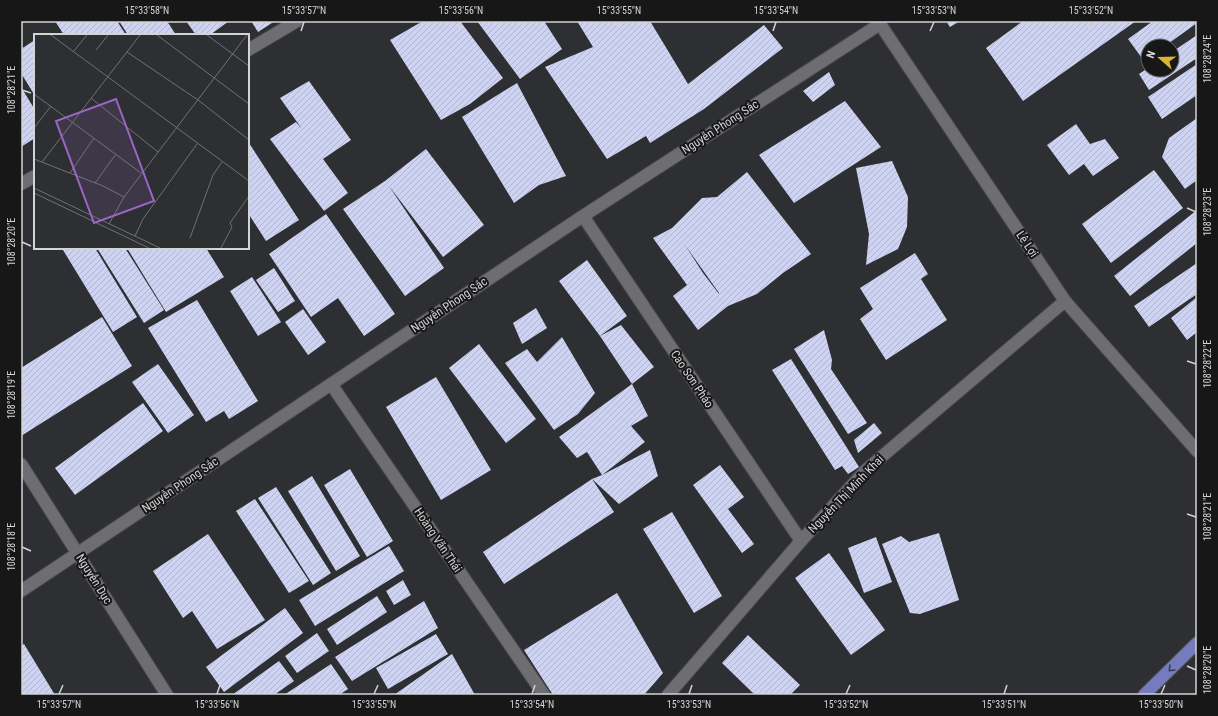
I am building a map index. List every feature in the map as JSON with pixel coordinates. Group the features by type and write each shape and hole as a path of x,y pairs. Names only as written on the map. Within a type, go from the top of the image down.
{"highway":[{"path":"1144,695 1197,643"}],"street":[{"path":"249,49 297,21"},
{"name":"Nguyễn Phong Sắc","path":"21,591 583,216 879,22"},
{"name":"Lê Lợi","path":"879,22 1065,301 1197,451"},
{"path":"21,184 34,177"},
{"name":"Cao Sơn Pháo","path":"583,216 801,541"},
{"name":"Nguyễn Thị Minh Khai","path":"668,695 801,541 866,470 1065,301"},
{"name":"Hoàng Văn Thái","path":"331,384 544,695"},
{"name":"Nguyễn Dục","path":"21,464 167,695"}],"building":[{"path":"55,21 117,21 125,34 63,34"},
{"path":"119,21 167,21 175,34 127,34"},
{"path":"186,21 229,21 211,34 195,34"},
{"path":"251,21 275,21 258,32"},
{"path":"423,21 460,21 503,78 470,104 441,120 390,40"},
{"path":"477,21 544,21 562,49 520,79"},
{"path":"577,21 650,21 688,84 764,25 783,48 704,109 650,143 646,136 607,159 545,67 593,47"},
{"path":"946,21 960,21 950,27"},
{"path":"1023,21 1136,21 1023,101 986,48"},
{"path":"1153,21 1197,21 1197,23 1176,38 1140,38 1140,56 1128,39"},
{"path":"1197,35 1197,58 1180,69 1180,47"},
{"path":"34,41 34,94 21,73 21,49"},
{"path":"1197,64 1197,95 1162,119 1148,97 1176,78 1180,78 1180,75"},
{"path":"829,72 835,85 813,102 803,91"},
{"path":"1142,78 1167,78 1149,90"},
{"path":"309,81 351,140 323,159 348,193 324,211 270,139 296,122 302,129 280,98"},
{"path":"517,83 566,176 539,185 514,203 462,117"},
{"path":"21,87 34,108 34,139 21,147"},
{"path":"845,101 881,147 794,203 759,155"},
{"path":"1197,118 1197,180 1185,189 1162,157 1169,138"},
{"path":"1076,124 1090,144 1105,139 1119,158 1093,176 1084,164 1069,175 1047,145"},
{"path":"249,143 299,220 266,241 249,215"},
{"path":"426,149 484,225 443,257 389,186 444,268 405,296 343,209 385,181"},
{"path":"892,161 908,197 907,227 898,249 866,265 869,234 856,168"},
{"path":"1154,170 1183,208 1111,263 1082,224"},
{"path":"747,172 811,254 783,273 757,294 728,306 698,330 673,296 687,285 653,238 672,228 702,198 717,197","holes":["685,245 719,293 703,273"]},
{"path":"1197,210 1197,243 1130,296 1114,276"},
{"path":"326,214 395,314 364,336 338,298 311,317 269,254"},
{"path":"96,249 137,317 113,332 63,250"},
{"path":"98,249 126,249 164,310 144,323"},
{"path":"128,249 207,249 224,277 166,312"},
{"path":"915,253 928,274 921,279 947,320 886,360 860,319 873,309 860,288"},
{"path":"587,260 627,316 600,336 559,281"},
{"path":"1197,263 1197,294 1149,327 1134,306"},
{"path":"274,268 295,301 278,312 256,280"},
{"path":"252,277 281,322 258,336 230,291"},
{"path":"1197,297 1197,332 1187,340 1171,318"},
{"path":"197,300 258,401 229,419 224,411 206,422 148,328"},
{"path":"536,308 547,328 522,344 513,323"},
{"path":"303,309 326,342 308,355 285,322"},
{"path":"102,317 132,366 21,436 21,368"},
{"path":"621,325 654,367 632,384 600,336"},
{"path":"824,330 832,360 831,369 867,423 848,434 794,349"},
{"path":"562,337 595,393 578,414 554,430 505,363 527,349 537,362"},
{"path":"479,344 536,419 506,443 449,368"},
{"path":"791,359 859,467 848,474 842,466 835,470 772,370"},
{"path":"158,364 194,415 168,433 132,382"},
{"path":"436,377 491,470 441,500 386,407"},
{"path":"632,384 648,416 631,426 645,442 602,475 587,452 577,458 559,437"},
{"path":"143,403 163,431 75,495 55,468"},
{"path":"874,423 882,433 858,453 854,440"},
{"path":"650,450 658,476 619,504 592,479"},
{"path":"720,465 744,497 728,509 754,544 742,553 693,485"},
{"path":"350,469 393,541 367,557 324,485"},
{"path":"312,476 360,556 336,571 288,491"},
{"path":"592,479 614,512 504,584 483,552"},
{"path":"276,487 331,573 313,585 258,498"},
{"path":"255,499 309,581 289,593 236,511"},
{"path":"672,512 722,596 694,613 643,529"},
{"path":"939,533 959,600 920,614 910,613 882,544 901,536 909,542"},
{"path":"208,534 265,620 217,649 192,611 183,618 153,571"},
{"path":"876,537 892,582 864,593 848,548"},
{"path":"389,546 404,571 315,626 299,600"},
{"path":"829,553 885,630 851,655 795,578"},
{"path":"403,580 411,595 394,605 386,591"},
{"path":"617,593 663,673 644,695 553,695 524,650"},
{"path":"377,596 387,612 337,645 327,629"},
{"path":"424,601 438,628 352,681 335,657"},
{"path":"285,608 303,633 224,692 206,667"},
{"path":"317,633 329,651 297,673 285,656"},
{"path":"436,634 448,654 388,689 376,668"},
{"path":"748,635 800,685 790,695 755,695 722,663"},
{"path":"24,644 55,695 21,695 21,646"},
{"path":"452,654 475,695 394,695"},
{"path":"279,661 294,681 274,695 232,695"},
{"path":"331,664 348,689 339,695 284,695"}]}
